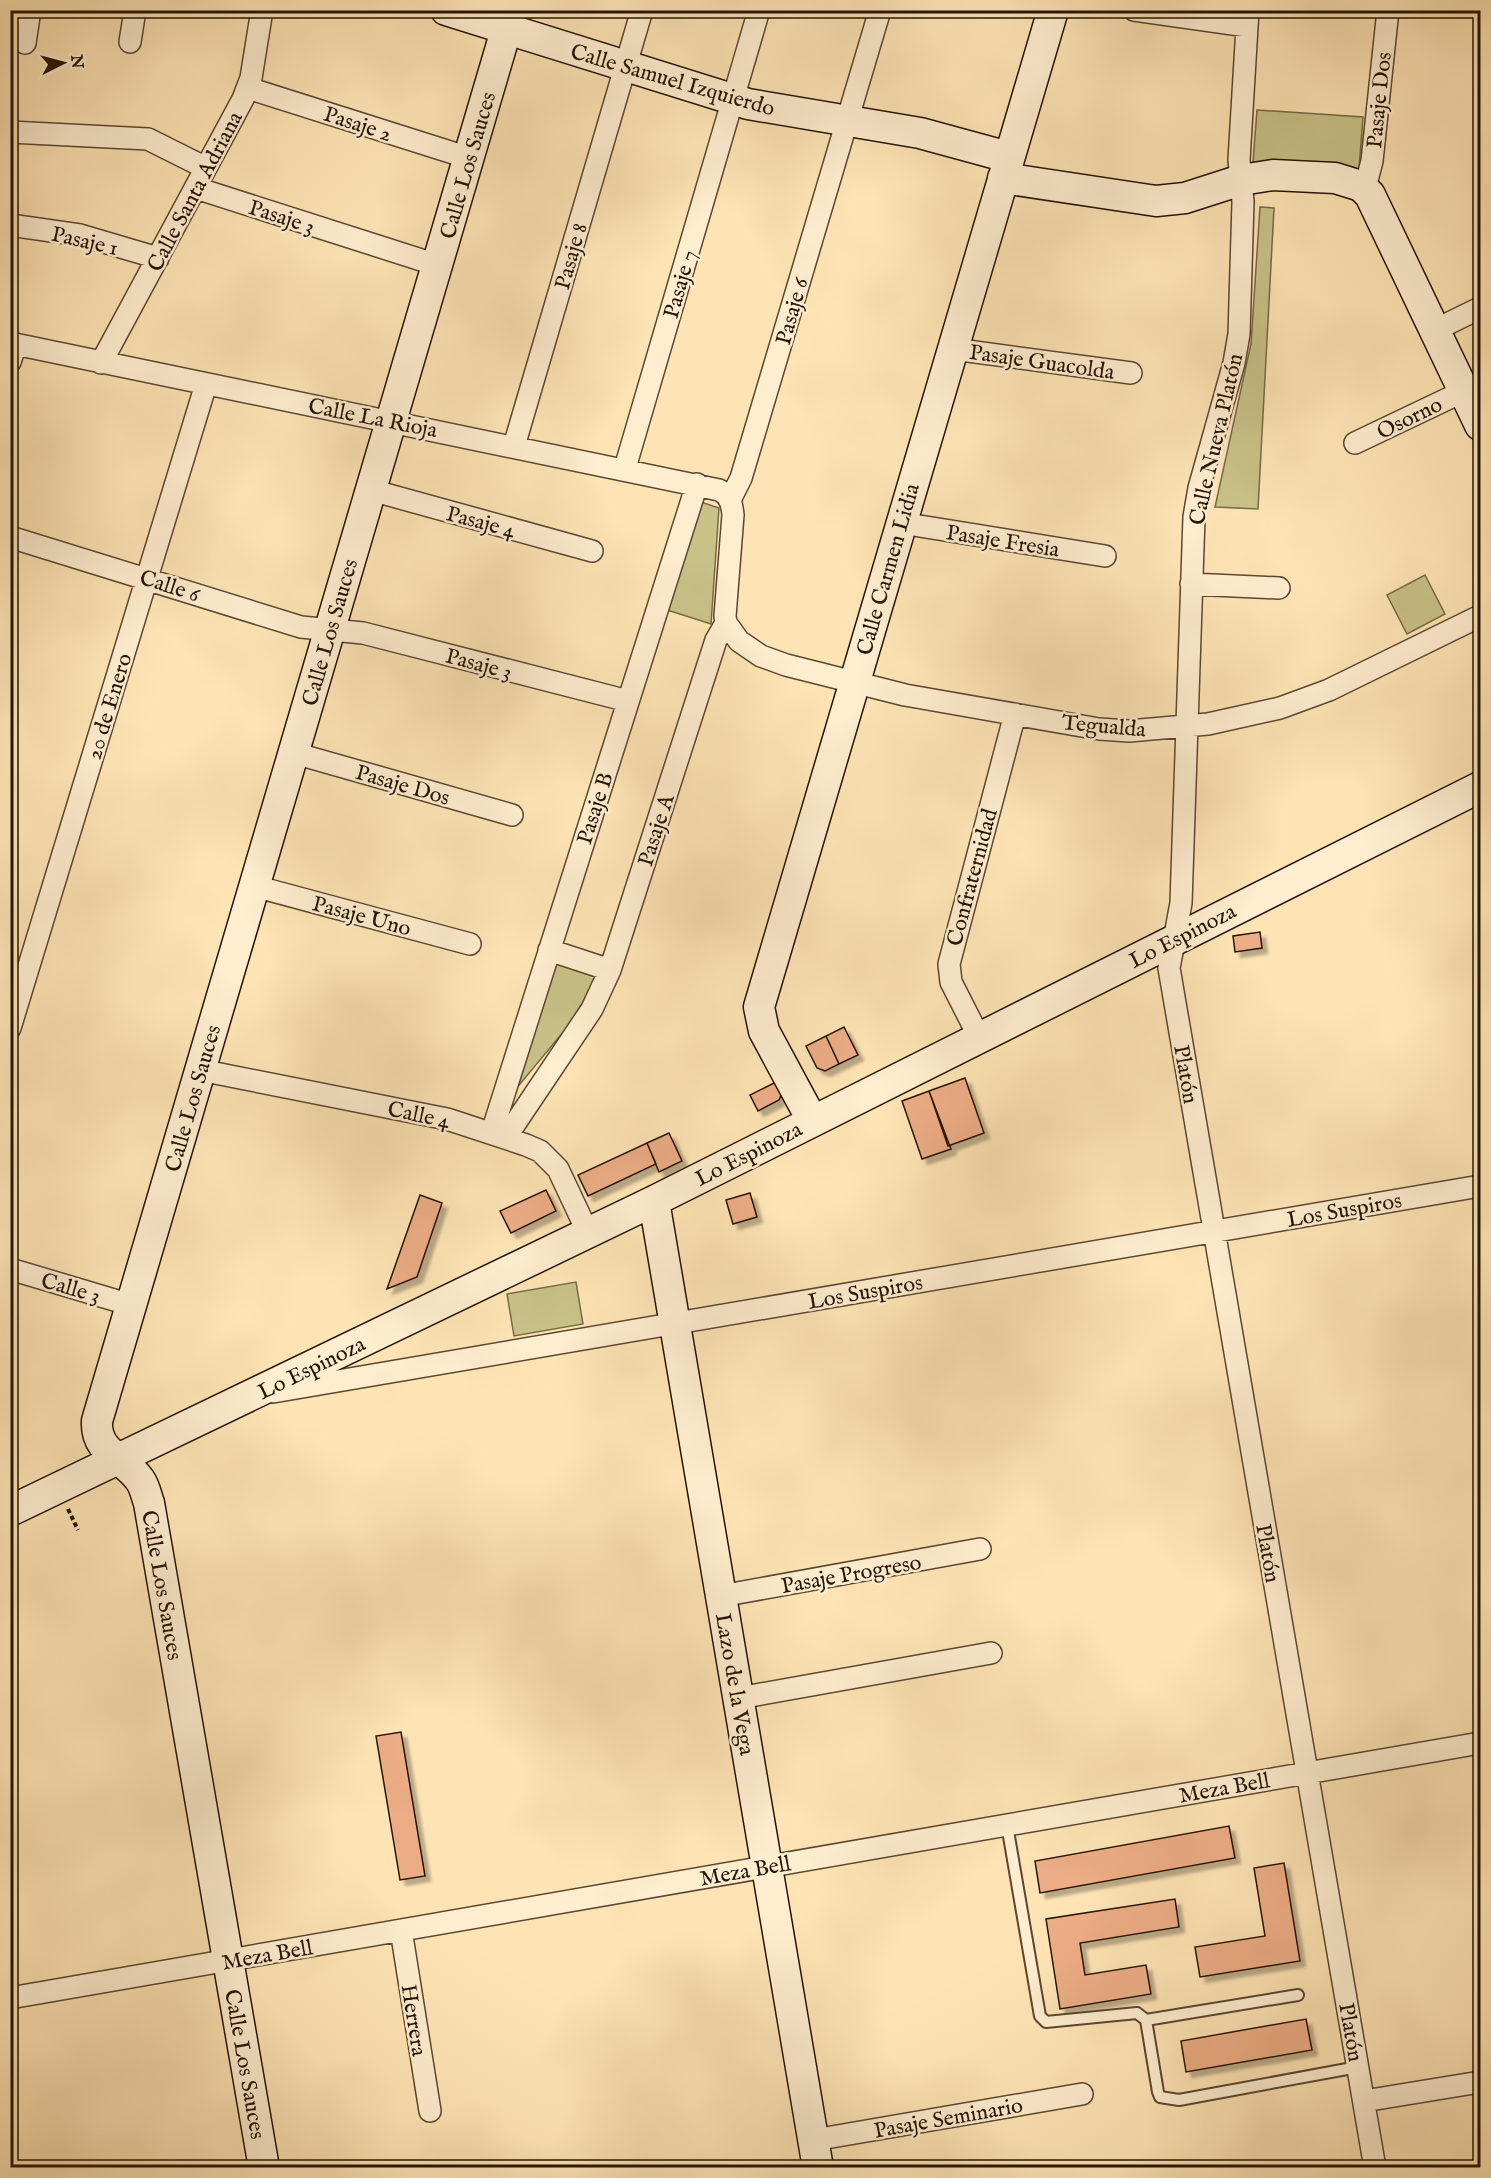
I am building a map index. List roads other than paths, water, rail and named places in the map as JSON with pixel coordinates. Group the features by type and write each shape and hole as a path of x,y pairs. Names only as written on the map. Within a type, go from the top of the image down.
{"street":[{"path":"25,42 30,10"},
{"path":"130,42 135,10"},
{"name":"Calle Santa Adriana","path":"101,363 248,88 262,10"},
{"name":"Calle Samuel Izquierdo","path":"446,10 510,20 625,66 733,100 784,112 847,120 938,137 1006,168 1156,201 1185,198 1241,180"},
{"name":"Pasaje 8","path":"514,447 642,10"},
{"name":"Pasaje 7","path":"624,468 759,10"},
{"name":"Pasaje 6","path":"730,500 741,478 880,10"},
{"name":"Calle Carmen Lidia","path":"812,1120 764,1031 759,1007 1053,10"},
{"path":"1134,10 1247,18"},
{"name":"Pasaje Dos","path":"1365,188 1372,161 1388,10"},
{"name":"Calle Nueva Platón","path":"1174,939 1181,903 1191,584 1196,503 1234,363 1239,334 1243,202 1239,160 1247,18"},
{"name":"Calle Los Sauces","path":"264,2168 149,1503 140,1479 100,1442 97,1421 510,20"},
{"name":"Pasaje 2","path":"248,88 469,158"},
{"path":"10,132 148,139 206,168"},
{"path":"1241,180 1273,175 1328,177 1365,188 1480,425"},
{"name":"Pasaje 3","path":"196,188 437,265"},
{"name":"Pasaje 1","path":"10,225 80,235 158,258"},
{"path":"1435,330 1480,308"},
{"name":"Pasaje Guacolda","path":"952,348 1131,373"},
{"name":"Calle La Rioja","path":"12,349 101,363 624,468 697,484 725,493 730,500"},
{"name":"20 de Enero","path":"10,1028 206,384"},
{"name":"Osorno","path":"1355,443 1464,391"},
{"name":"Pasaje B","path":"499,1134 549,950 697,484"},
{"name":"Pasaje 4","path":"371,490 592,551"},
{"name":"Pasaje A","path":"499,1134 592,1009 610,970 716,640 726,623 724,606 733,516 730,500"},
{"name":"Pasaje Fresia","path":"901,523 1105,556"},
{"name":"Calle 6","path":"10,537 301,627 330,630"},
{"path":"1191,584 1279,588"},
{"name":"Tegualda","path":"726,623 739,641 762,656 854,683 1015,714 1115,730 1186,726 1232,720 1304,700 1480,616"},
{"name":"Pasaje 3","path":"330,630 363,633 628,701"},
{"name":"Confraternidad","path":"979,1037 951,982 949,964 1015,714"},
{"name":"Pasaje Dos","path":"294,753 512,815"},
{"name":"Lo Espinoza","path":"10,1511 654,1202 812,1120 1480,786"},
{"name":"Pasaje Uno","path":"254,886 471,944"},
{"name":"Platón","path":"1174,939 1169,968 1376,2168"},
{"path":"549,950 610,970"},
{"name":"Calle 4","path":"200,1070 413,1112 499,1134 540,1151 551,1159 565,1180 588,1233"},
{"name":"Los Suspiros","path":"249,1396 1480,1186"},
{"name":"Lazo de la Vega","path":"654,1202 816,2154"},
{"name":"Calle 3","path":"10,1269 131,1305"},
{"name":"Pasaje Progreso","path":"721,1596 980,1549"},
{"path":"739,1698 991,1653"},
{"name":"Meza Bell","path":"10,1998 1480,1743"},
{"name":"Herrera","path":"401,1930 430,2110"},
{"path":"1364,2101 1480,2082"},
{"name":"Pasaje Seminario","path":"816,2154 1082,2094"}],"lane":[{"path":"1007,1825 1040,2016 1046,2022 1137,2013 1146,2020 1158,2092 1160,2097 1168,2100 1179,2100 1358,2067"},
{"path":"1146,2020 1298,1995"}]}
